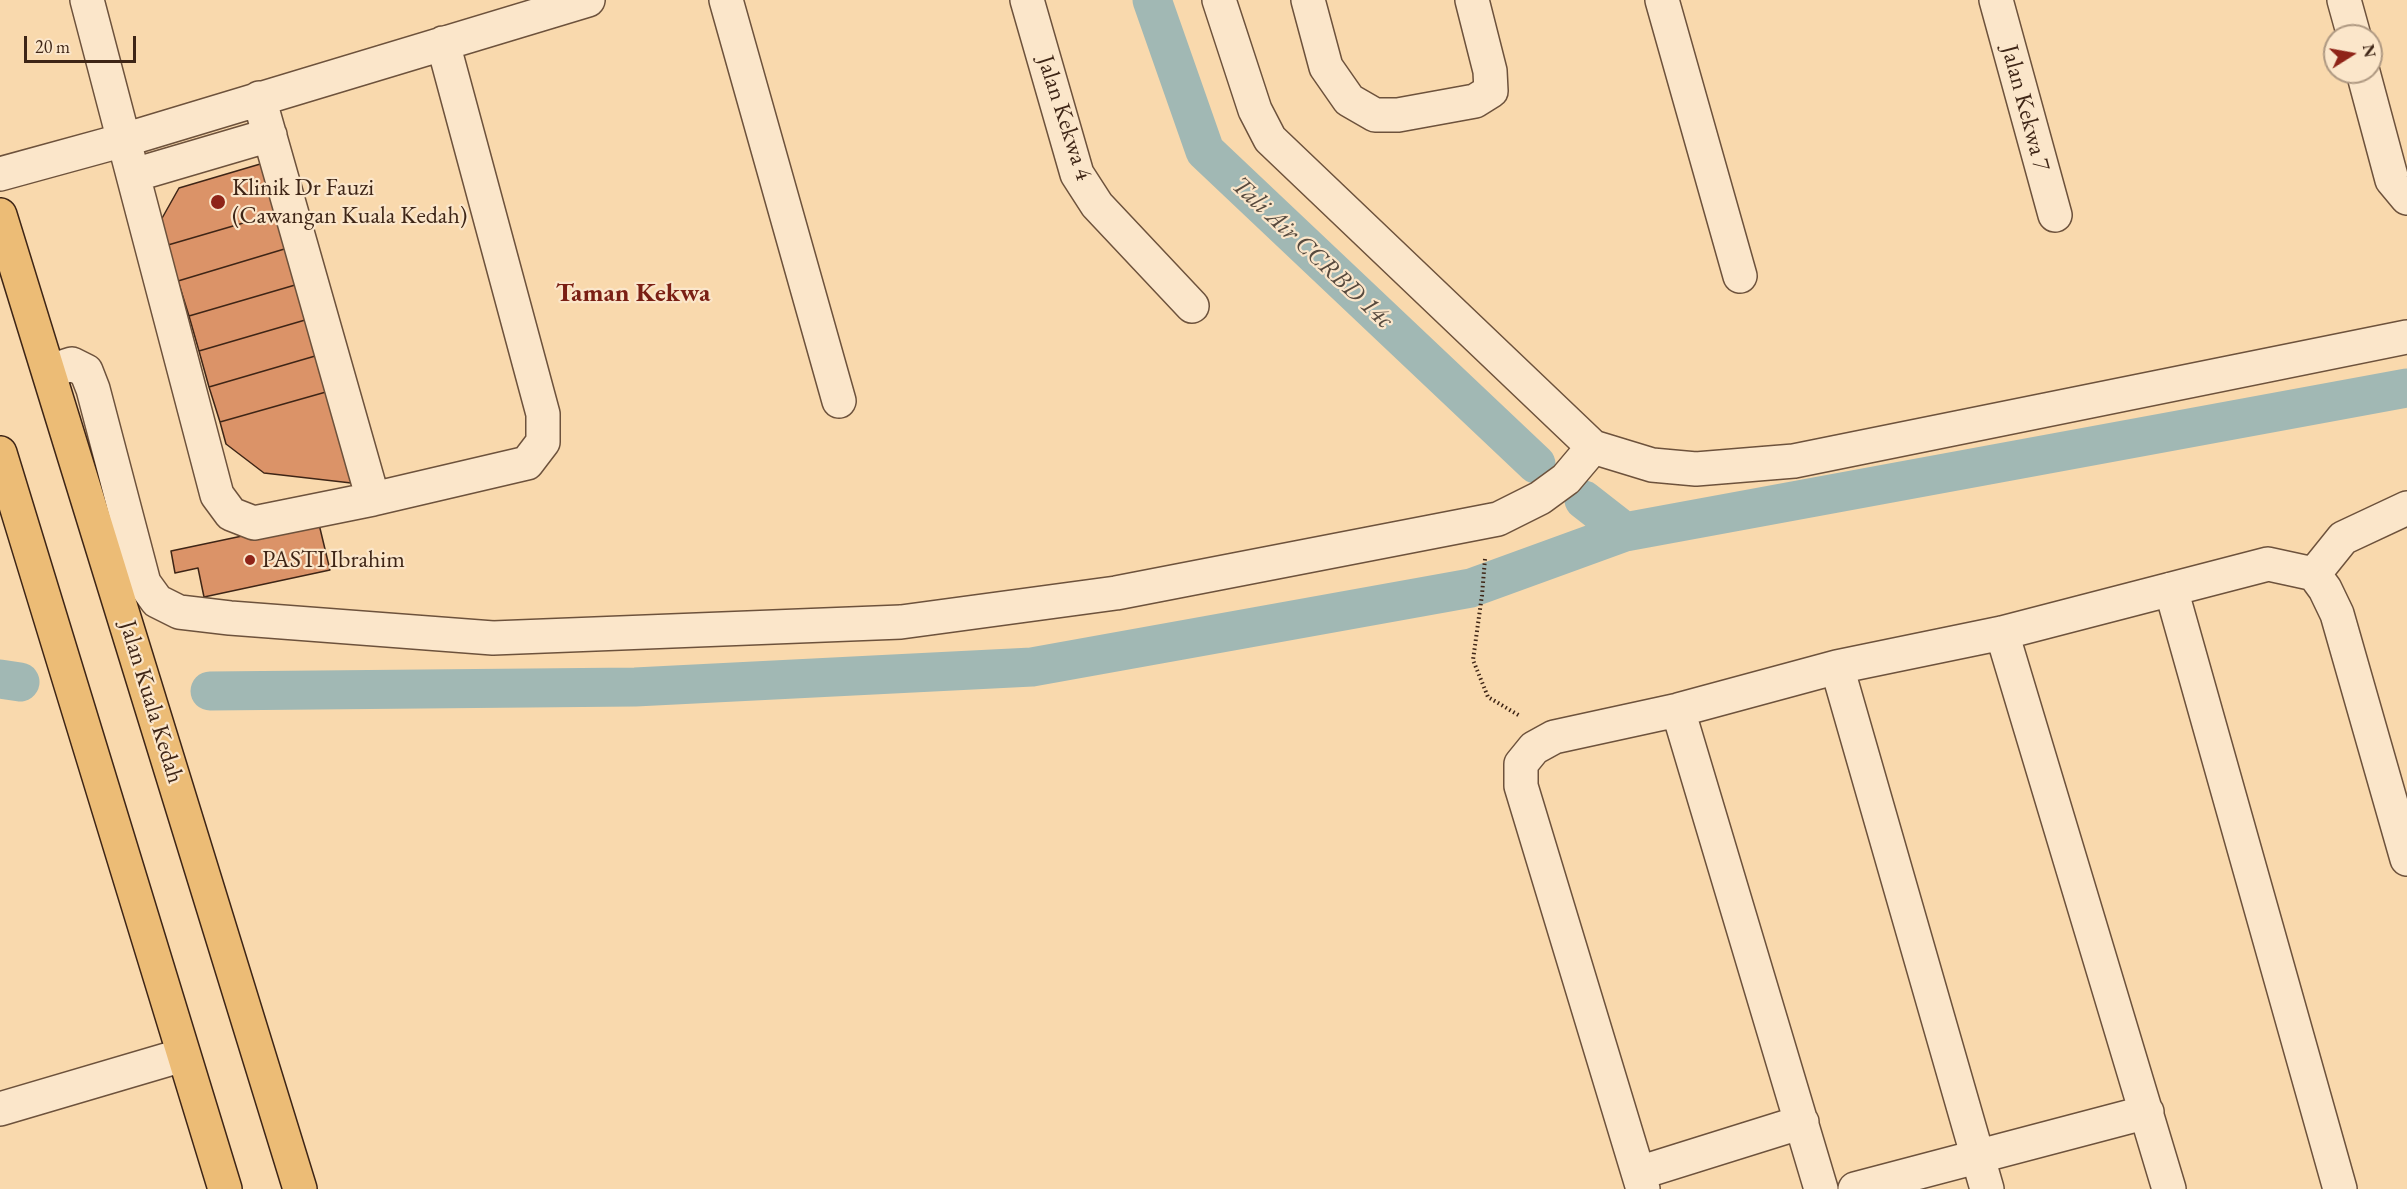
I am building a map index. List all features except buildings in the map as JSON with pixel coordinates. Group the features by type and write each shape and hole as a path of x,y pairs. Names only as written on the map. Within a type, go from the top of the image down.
{"main road":[{"name":"Jalan Kuala Kedah","path":"0,215 50,371 300,1189"},
{"path":"0,453 225,1189"}],"street":[{"path":"87,0 217,495 231,514 254,523 373,500 527,463 543,442 543,414 443,43"},
{"path":"0,174 124,140 588,0"},
{"path":"726,0 839,400"},
{"name":"Jalan Kekwa 4","path":"1027,0 1077,174 1097,205 1192,306"},
{"path":"1219,0 1255,110 1270,139 1593,447 1652,465 1696,469 1794,461 2407,337"},
{"path":"1308,0 1326,67 1349,100 1375,115 1398,115 1476,101 1491,91 1490,71 1472,0"},
{"path":"1662,0 1740,276"},
{"name":"Jalan Kekwa 7","path":"1996,0 2055,215"},
{"path":"2344,0 2351,24"},
{"path":"2366,84 2392,180 2407,198"},
{"path":"259,98 373,500"},
{"path":"134,175 270,135"},
{"path":"50,371 72,364 86,371 93,389 144,583 157,601 178,612 230,618 494,638 901,622 1116,593 1498,519 1540,498 1566,479 1593,447"},
{"path":"2314,574 2343,538 2407,508"},
{"path":"1802,1122 1641,1181 1521,786 1521,764 1534,748 1554,737 1678,710 1837,667 2002,633 2268,564 2314,574 2325,589 2337,614 2407,859"},
{"path":"2171,589 2340,1189"},
{"path":"2002,633 2169,1189"},
{"path":"1837,667 1987,1189"},
{"path":"1678,710 1821,1189"},
{"path":"0,1109 183,1055"},
{"path":"1855,1189 2147,1112"}],"path":[{"path":"1485,554 1473,660 1488,697 1554,737"}],"waterway":[{"name":"Tali Air CCRBD 14c","path":"1152,0 1205,151 1536,464"},
{"path":"210,691 635,687 1032,667 1471,588 1625,532 2407,388"},
{"name":"Tali Air CCRBD 14c","path":"1584,500 1625,532"},
{"path":"0,679 20,682"}],"place":[{"name":"Klinik Dr Fauzi (Cawangan Kuala Kedah)","path":"218,202"},
{"name":"PASTI Ibrahim","path":"250,560"}],"district":[{"name":"Taman Kekwa","path":"633,294"}]}
